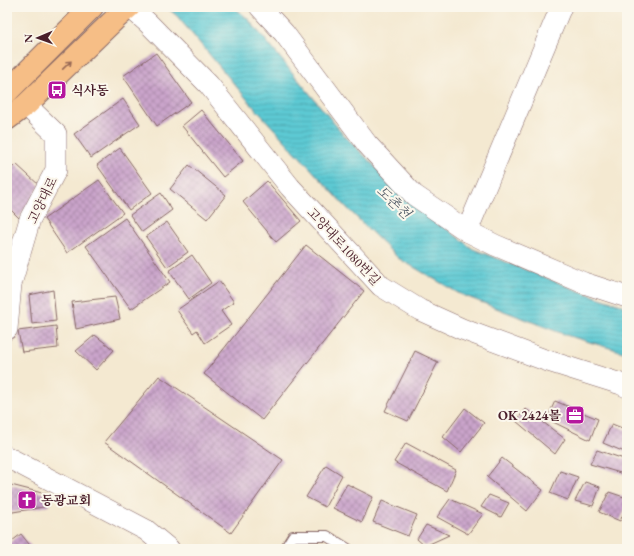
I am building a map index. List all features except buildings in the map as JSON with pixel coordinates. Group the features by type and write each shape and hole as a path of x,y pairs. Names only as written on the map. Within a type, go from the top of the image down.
{"main road":[{"path":"7,92 92,7"},
{"path":"7,119 26,105 114,20 130,7"}],"street":[{"name":"고양대로1080번길","path":"130,7 148,23 209,85 290,187 381,286 420,310 462,329 545,360 627,387"},
{"path":"260,7 284,33 367,144 414,195 467,231 496,245 584,283 627,297"},
{"path":"467,231 562,7"},
{"name":"고양대로","path":"7,329 11,284 30,219 56,170 56,134 26,105"},
{"path":"7,458 146,530 169,549"}],"lane":[{"path":"284,549 293,536 327,536 348,549"}],"water":[{"name":"도촌천","path":"166,7 234,7 248,19 344,135 401,193 473,249 582,292 627,307 627,353 566,335 460,294 398,258 348,209 251,104 177,16"}],"place":[{"name":"식사동","path":"57,90"},
{"name":"OK 2424몰","path":"575,415"},
{"name":"동광교회","path":"27,500"}]}
